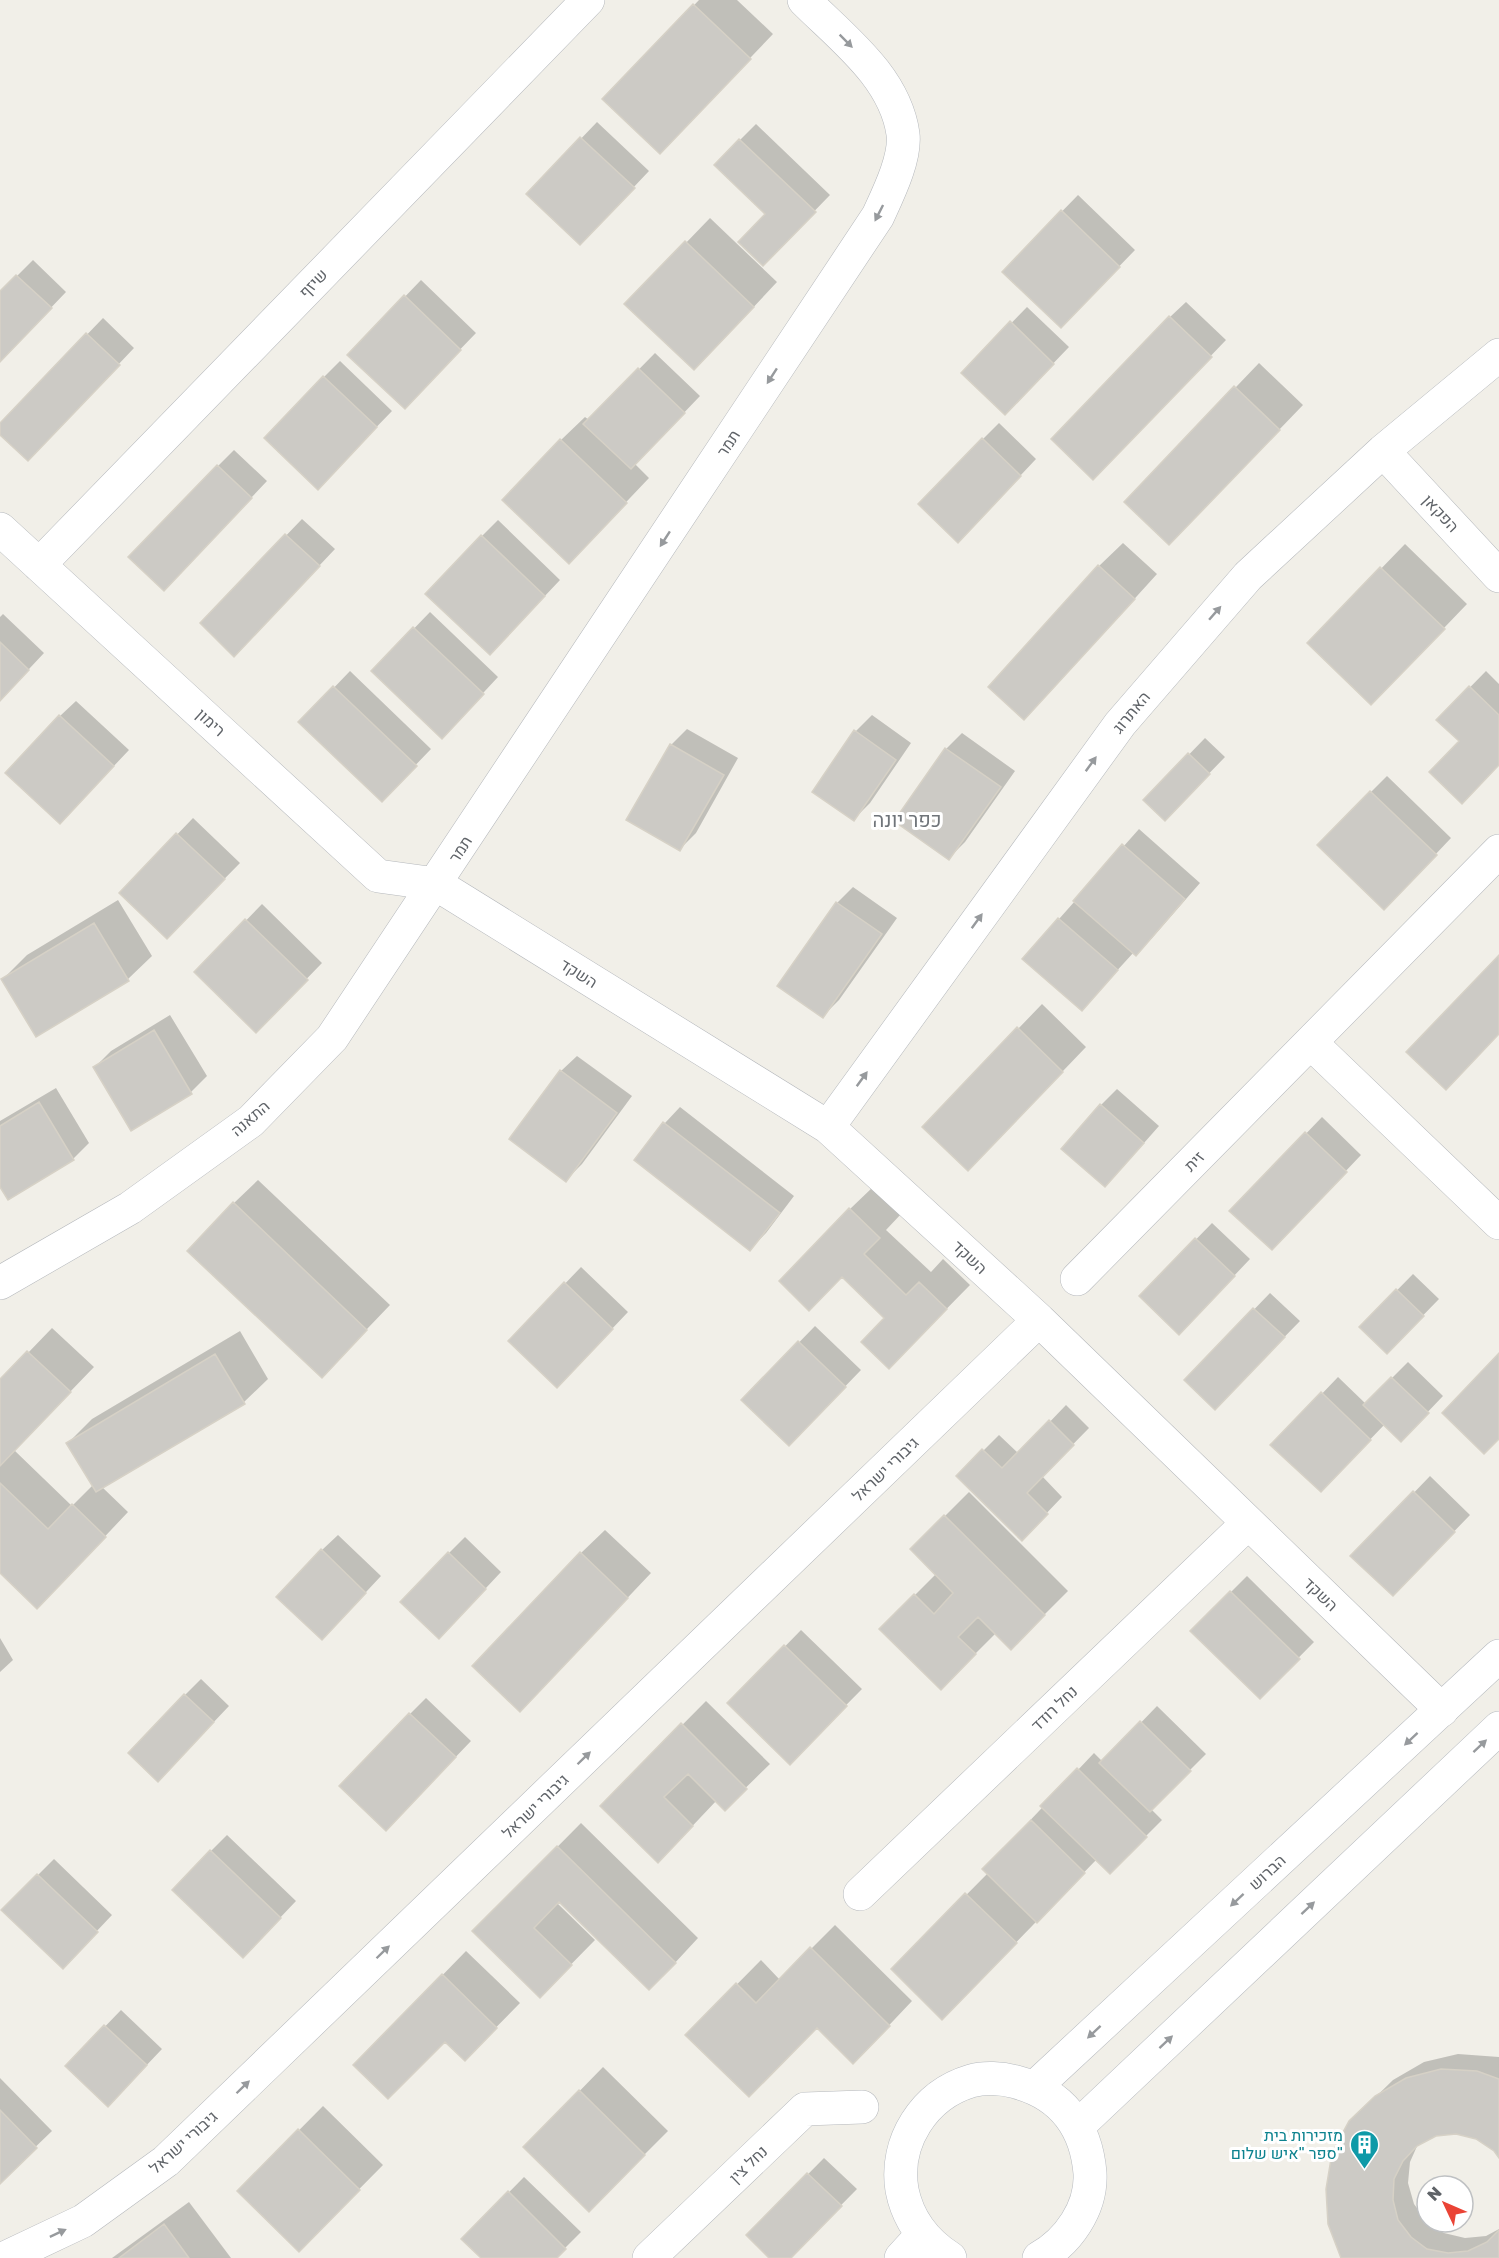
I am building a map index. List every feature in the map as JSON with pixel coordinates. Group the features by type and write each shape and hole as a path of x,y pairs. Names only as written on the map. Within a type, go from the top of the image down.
{"street":[{"name":"שיזף","path":"39,565 588,0"},
{"name":"תמר","path":"436,884 878,216 897,174 903,135 890,94 870,66 804,0"},
{"name":"האתרוג","path":"828,1126 1120,724 1248,576 1383,451 1499,355"},
{"name":"הפקאן","path":"1383,451 1499,576"},
{"name":"רימון","path":"0,529 378,876 436,884"},
{"name":"זית","path":"1077,1279 1499,851"},
{"name":"השקד","path":"436,884 828,1126 1039,1320 1442,1710"},
{"name":"התאנה","path":"0,1283 130,1208 251,1121 332,1038 436,884"},
{"path":"1311,1043 1499,1223"},
{"name":"גיבורי ישראל","path":"5,2258 83,2221 166,2161 1039,1320"},
{"name":"נחל רודד","path":"860,1894 1248,1523"},
{"name":"הברוש","path":"1035,2087 1499,1656"},
{"path":"1078,2126 1499,1728"},
{"path":"950,2258 936,2249 911,2246 900,2176 904,2144 919,2116 942,2094 972,2081 1004,2079 1035,2087 1059,2103 1078,2126 1088,2152 1090,2180 1084,2208 1070,2233 1048,2256"},
{"name":"נחל צין","path":"650,2258 805,2109 862,2107"}],"building":[{"path":"693,4 751,59 660,154 602,99"},
{"path":"580,137 635,188 580,245 526,194"},
{"path":"739,139 816,212 763,266 738,242 765,214 714,165"},
{"path":"1061,210 1120,267 1061,328 1002,272"},
{"path":"685,241 754,307 694,370 624,304"},
{"path":"16,275 52,308 0,362 0,291"},
{"path":"404,295 461,350 405,409 347,355"},
{"path":"1169,316 1212,357 1093,480 1051,439"},
{"path":"1010,321 1054,364 1005,415 961,373"},
{"path":"86,333 120,365 28,461 0,435 0,423"},
{"path":"638,368 685,413 631,469 583,424"},
{"path":"323,376 377,427 318,490 264,438"},
{"path":"1234,386 1280,430 1169,545 1124,502"},
{"path":"982,438 1021,476 958,543 918,504"},
{"path":"560,439 627,503 569,564 502,500"},
{"path":"217,465 252,498 164,591 128,557"},
{"path":"285,534 320,566 234,657 200,623"},
{"path":"481,535 545,596 490,655 425,594"},
{"path":"1098,565 1135,599 1024,720 988,687"},
{"path":"1380,567 1445,629 1371,705 1307,643"},
{"path":"413,627 484,694 442,739 371,671"},
{"path":"0,642 29,670 0,701"},
{"path":"333,686 417,766 382,802 298,722"},
{"path":"1469,686 1499,715 1499,765 1462,804 1429,772 1459,741 1436,720"},
{"path":"59,715 114,766 60,824 5,773"},
{"path":"854,730 896,760 854,821 812,792"},
{"path":"670,744 724,775 680,851 626,820"},
{"path":"945,748 1001,787 949,860 894,821"},
{"path":"1188,753 1210,774 1165,821 1143,800"},
{"path":"1370,791 1437,855 1384,910 1317,845"},
{"path":"176,833 225,879 167,939 119,893"},
{"path":"1122,844 1185,899 1136,956 1073,901"},
{"path":"836,902 882,934 823,1018 777,986"},
{"path":"1058,918 1118,970 1082,1011 1022,959"},
{"path":"245,919 308,980 256,1033 194,972"},
{"path":"94,923 129,981 36,1037 1,979"},
{"path":"1499,955 1499,1034 1446,1090 1406,1052"},
{"path":"1017,1027 1063,1072 968,1171 922,1127"},
{"path":"154,1030 192,1094 131,1131 93,1067"},
{"path":"560,1070 617,1113 566,1182 509,1139"},
{"path":"39,1102 74,1160 8,1200 0,1187 0,1126"},
{"path":"1100,1104 1144,1143 1105,1187 1061,1149"},
{"path":"663,1122 780,1213 750,1251 634,1160"},
{"path":"1305,1132 1347,1172 1272,1250 1229,1211"},
{"path":"233,1202 367,1330 322,1378 187,1251"},
{"path":"849,1208 880,1238 864,1254 906,1295 919,1282 947,1309 889,1369 861,1342 884,1318 842,1277 809,1311 779,1281"},
{"path":"1195,1238 1235,1276 1179,1335 1139,1296"},
{"path":"564,1282 613,1329 557,1388 508,1341"},
{"path":"1396,1289 1424,1316 1387,1354 1359,1327"},
{"path":"1253,1308 1285,1337 1215,1410 1184,1380"},
{"path":"798,1341 846,1387 789,1446 741,1400"},
{"path":"27,1351 71,1392 0,1466 0,1379"},
{"path":"1499,1353 1499,1439 1484,1454 1442,1413"},
{"path":"215,1354 245,1404 96,1492 66,1443"},
{"path":"1391,1377 1429,1413 1401,1442 1363,1405"},
{"path":"1321,1392 1371,1440 1321,1492 1270,1445"},
{"path":"1049,1420 1074,1445 1027,1493 1048,1514 1022,1541 956,1476 982,1449 1002,1468"},
{"path":"0,1483 48,1529 72,1504 106,1537 37,1609 0,1573"},
{"path":"1413,1491 1455,1532 1393,1596 1350,1556"},
{"path":"944,1515 1045,1615 1011,1650 978,1617 958,1637 976,1654 941,1690 879,1629 914,1594 934,1614 953,1593 910,1549"},
{"path":"321,1549 366,1593 322,1640 276,1597"},
{"path":"448,1552 486,1589 439,1639 400,1602"},
{"path":"580,1552 628,1598 520,1712 472,1666"},
{"path":"1230,1591 1300,1659 1260,1699 1190,1631"},
{"path":"784,1645 847,1706 790,1765 727,1703"},
{"path":"184,1694 214,1722 158,1782 128,1753"},
{"path":"409,1713 456,1757 386,1831 339,1786"},
{"path":"1140,1721 1191,1771 1150,1812 1099,1763"},
{"path":"681,1723 747,1789 725,1811 688,1774 664,1797 693,1826 658,1863 600,1806"},
{"path":"1077,1768 1147,1837 1110,1874 1040,1806"},
{"path":"1031,1820 1085,1873 1037,1923 982,1869"},
{"path":"557,1846 676,1963 649,1990 559,1902 534,1928 572,1965 540,1998 472,1931"},
{"path":"210,1850 281,1918 243,1958 172,1890"},
{"path":"37,1874 98,1932 63,1969 1,1910"},
{"path":"965,1893 1017,1943 942,2020 891,1969"},
{"path":"810,1947 890,2026 853,2064 817,2028 749,2097 685,2035 736,1983 756,2003"},
{"path":"442,1974 497,2028 465,2061 445,2042 388,2099 353,2065"},
{"path":"104,2025 147,2065 108,2107 65,2066"},
{"name":"מזכירות בית ספר \"איש שלום\"","path":"1441,2069 1477,2071 1499,2079 1499,2158 1494,2151 1476,2139 1456,2134 1436,2136 1417,2146 1403,2161 1394,2179 1393,2200 1398,2220 1411,2237 1427,2249 1448,2253 1468,2251 1487,2242 1499,2230 1499,2258 1341,2258 1328,2224 1326,2189 1332,2153 1349,2121 1375,2096 1406,2078"},
{"path":"579,2090 645,2155 589,2212 523,2147"},
{"path":"0,2110 37,2148 0,2184"},
{"path":"298,2129 360,2190 299,2252 237,2191"},
{"path":"807,2173 842,2206 791,2258 769,2258 746,2235"},
{"path":"508,2191 566,2249 557,2258 481,2258 461,2239"},
{"path":"164,2224 189,2258 119,2258"}],"place":[{"name":"מזכירות בית ספר \"איש שלום\"","path":"1364,2170"}],"district":[{"name":"כפר יונה","path":"907,820"}]}
